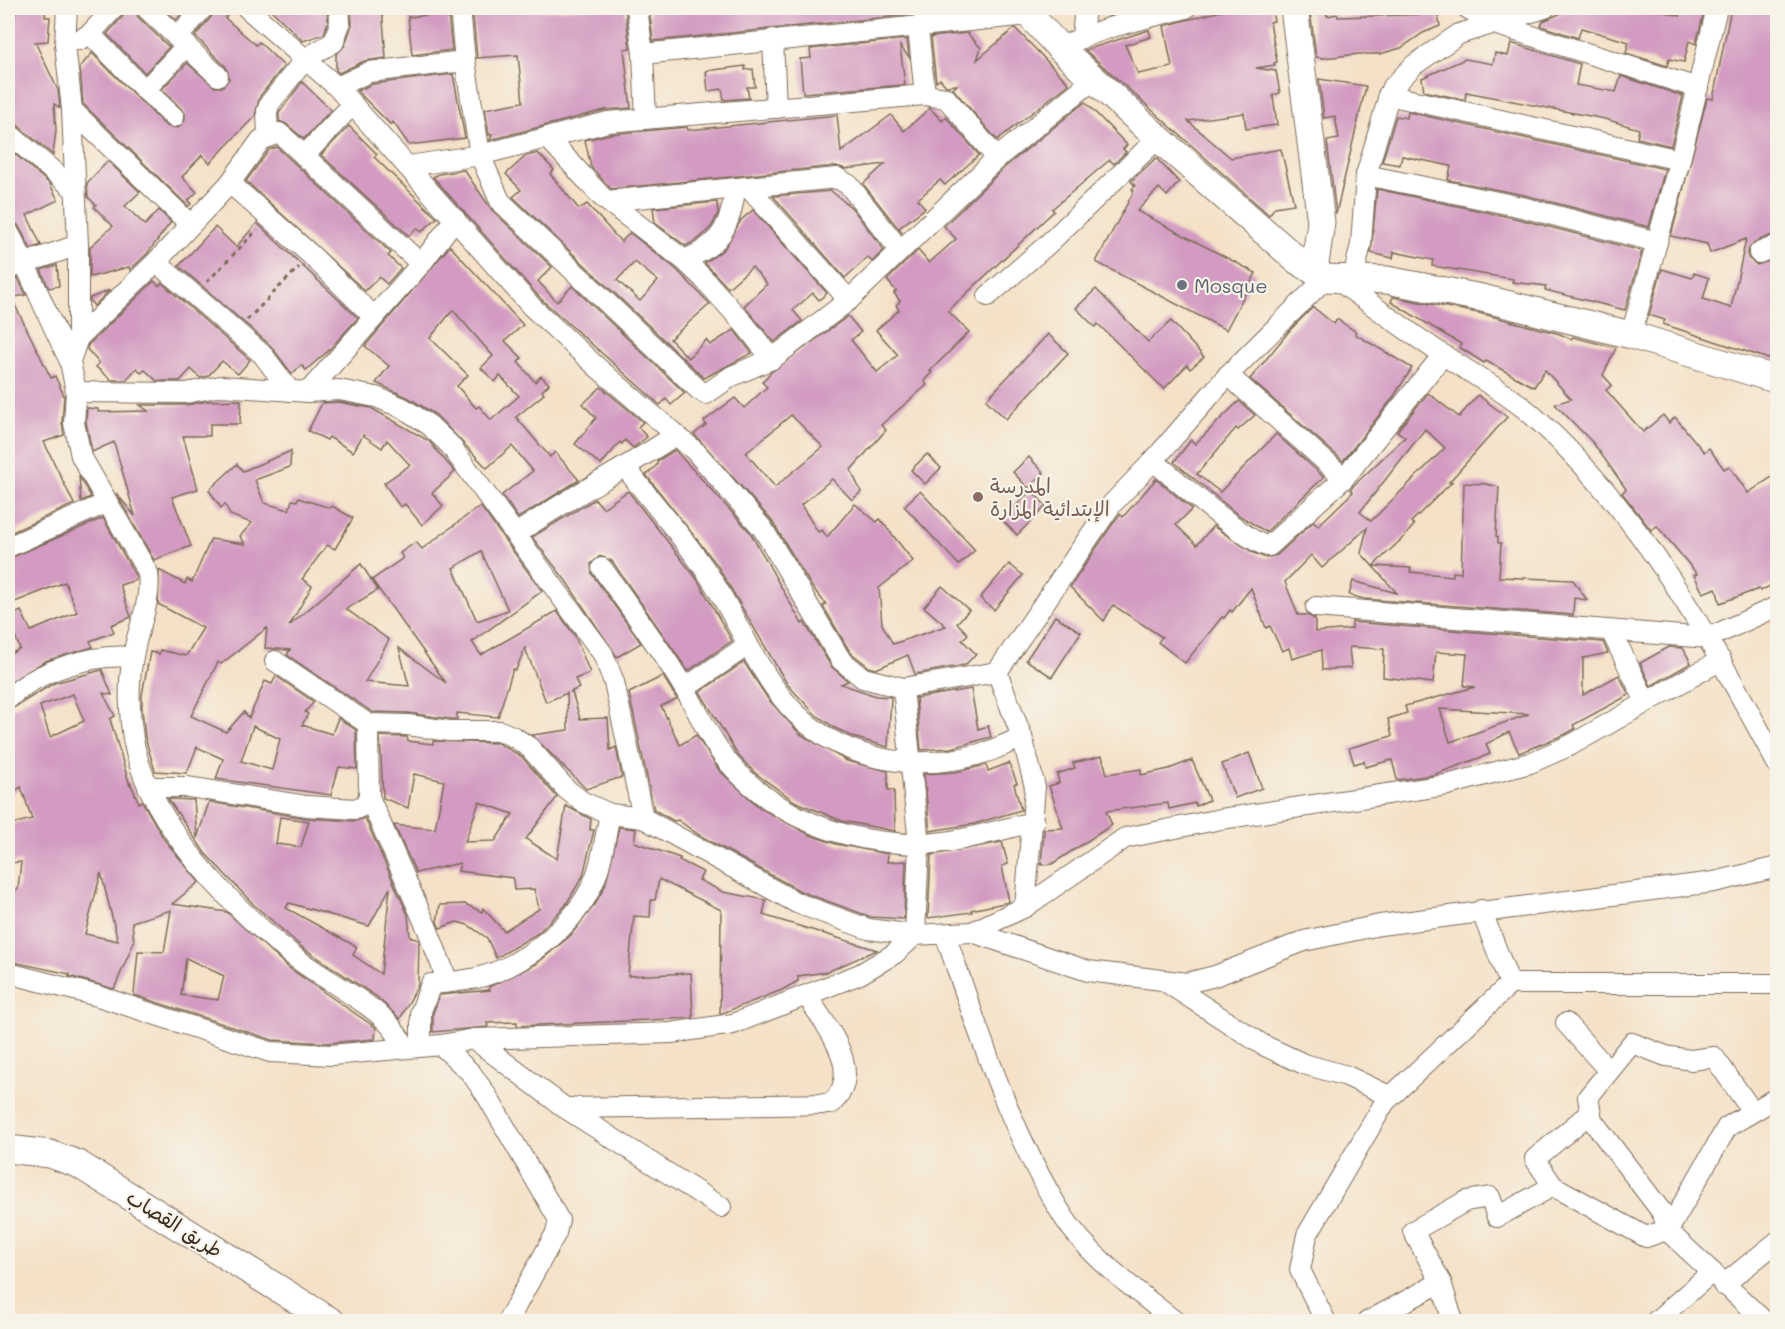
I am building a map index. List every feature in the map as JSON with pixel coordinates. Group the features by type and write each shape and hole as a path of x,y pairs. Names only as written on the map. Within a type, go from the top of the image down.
{"street":[{"path":"67,8 64,44 72,110 78,245 78,338 70,362"},
{"path":"64,44 90,34 114,8"},
{"path":"146,8 218,76"},
{"path":"145,90 182,41 202,8"},
{"path":"247,8 337,87 532,307 674,436 696,452 763,530 841,660 863,678 903,688 997,672 1111,505 1154,461 1228,375 1332,277 1361,244 1366,175 1388,95 1402,76 1459,34 1537,9"},
{"path":"268,135 267,111 270,103 305,59 334,42 338,36 339,8"},
{"path":"460,8 465,61 480,155 500,201 702,393 713,391 732,376 772,359 849,300 899,249 997,158 1094,79"},
{"path":"637,8 643,54 646,118"},
{"path":"1071,42 1085,8"},
{"path":"1071,42 1119,24 1185,8"},
{"path":"1294,8 1322,222 1332,277"},
{"path":"1467,8 1494,24 1698,88"},
{"path":"1631,335 1680,160 1717,8"},
{"path":"643,54 773,39 918,28 1026,11 1071,42 1094,79 1298,261 1332,277 1443,355 1514,400 1564,445 1609,497 1659,563 1721,660 1778,765"},
{"path":"918,28 925,94"},
{"path":"90,34 174,117"},
{"path":"773,39 776,108"},
{"path":"337,87 369,72 465,61"},
{"path":"409,166 480,155 608,122 925,94 946,98 997,158"},
{"path":"1388,95 1680,160"},
{"path":"304,156 353,104"},
{"path":"72,110 190,224"},
{"path":"8,133 74,189"},
{"path":"78,338 156,262 230,183 261,140 268,135 279,133 284,137 421,264"},
{"path":"547,137 608,201 684,260 747,326 772,359"},
{"path":"988,296 1048,244 1158,138"},
{"path":"1366,175 1522,207 1657,242"},
{"path":"608,201 837,178 849,185 899,249"},
{"path":"230,183 374,317"},
{"path":"684,260 712,246 733,213 742,188"},
{"path":"742,188 849,300"},
{"path":"299,392 374,317 421,264 455,219"},
{"path":"8,231 16,266 38,297 70,362 76,392 74,423 81,456 148,573 150,587 146,609 132,657 133,741 148,786 186,848 242,912 296,958 389,1023 413,1046"},
{"path":"16,266 78,245"},
{"path":"156,262 237,331 299,392"},
{"path":"1332,277 1387,280 1482,297 1631,335 1778,380"},
{"path":"1154,461 1237,528 1264,546 1269,546 1344,478 1443,355"},
{"path":"1228,375 1344,478"},
{"path":"76,392 186,393 221,386 299,392 339,390 376,397 403,408 429,425 450,445 603,654 614,682 643,818"},
{"path":"516,534 596,481 626,468 674,436"},
{"path":"626,468 699,561 748,645 789,705 831,740 881,760 909,763 980,754 1022,737"},
{"path":"8,547 106,503"},
{"path":"602,568 685,688 728,762 772,803 819,828 869,838 919,844 969,837 1034,822"},
{"path":"1316,607 1708,638 1778,606"},
{"path":"1611,631 1646,702"},
{"path":"685,688 748,645"},
{"path":"8,699 18,688 45,675 87,661 121,656 132,657"},
{"path":"274,661 368,724 408,725 449,731 500,731 529,747 566,789 583,802 610,814 643,818 797,903 868,929 915,935 972,932 1025,907 1125,838 1221,819 1447,785 1496,774 1553,753 1721,660"},
{"path":"997,672 1022,737 1035,786 1034,822 1025,907"},
{"path":"8,973 98,996 270,1052 332,1055 441,1045 474,1039 672,1033 733,1024 860,974 894,954 915,935 919,844 903,688"},
{"path":"368,724 369,797 427,928 448,982"},
{"path":"148,786 188,787 308,806 356,809 364,805 369,797"},
{"path":"413,1046 421,1011 431,984 478,978 493,972 556,936 594,881 610,814"},
{"path":"972,932 1088,971 1187,983 1215,976 1304,941 1390,923 1714,882 1740,878 1778,867"},
{"path":"1481,910 1510,984"},
{"path":"945,934 1009,1106 1063,1217 1113,1271 1176,1322"},
{"path":"1165,981 1263,1045 1304,1064 1347,1076 1389,1096"},
{"path":"1326,1322 1300,1270 1304,1244 1377,1112 1389,1096 1510,984 1778,984"},
{"path":"565,1108 831,1104 838,1097 844,1079 843,1054 834,1036 807,996"},
{"path":"1566,1023 1609,1071"},
{"path":"474,1039 565,1108 720,1207"},
{"path":"1752,1111 1714,1057 1691,1060 1666,1056 1632,1043 1588,1096 1592,1120 1661,1211 1669,1229 1765,1322"},
{"path":"441,1045 471,1073 488,1096 559,1220 556,1233 507,1322"},
{"path":"1591,1112 1535,1159 1553,1186 1646,1237 1669,1229 1715,1152 1727,1127 1778,1097"},
{"name":"طريق القصاب","path":"8,1149 50,1154 78,1164 332,1322"},
{"path":"1453,1322 1441,1282 1413,1231 1466,1201 1490,1197 1497,1217 1553,1186"},
{"path":"1655,1322 1717,1278 1778,1241"},
{"path":"1367,1322 1441,1282"}],"path":[{"path":"194,296 268,218"},
{"path":"237,331 310,255"}],"building":[{"path":"16,8 46,8 45,17 50,17 48,41 35,42 58,90 60,108 54,104 56,130 53,155 16,124 8,121 8,26 14,26"},
{"path":"126,8 134,8 138,17 169,47 145,73 107,34 123,16"},
{"path":"163,8 188,8 176,20"},
{"path":"215,8 235,8 225,18 256,45 259,42 284,66 260,96 255,116 210,163 202,155 182,177 197,192 188,201 191,204 188,206 83,104 80,67 92,53 166,126 178,128 185,120 185,113 162,89 187,63 215,87 222,87 229,79 226,67 195,36 212,16"},
{"path":"269,8 327,8 328,21 324,34 303,41"},
{"path":"351,8 382,8 386,58 364,61 339,73 336,70 336,54 345,45 352,25"},
{"path":"472,8 543,8 544,11 625,8 630,48 624,49 631,108 605,110 490,140 492,134 489,135 485,109 523,102 518,55 477,58"},
{"path":"649,8 945,8 948,11 653,41"},
{"path":"1107,8 1120,8 1122,12 1109,16"},
{"path":"1232,8 1271,8 1274,21 1270,22 1277,62 1274,63 1275,65 1256,68 1276,71 1280,93 1273,95 1277,125 1246,129 1244,113 1188,121 1231,158 1281,149 1294,204 1275,207 1269,215 1085,50 1149,30 1151,37 1125,45 1138,74 1172,67 1164,26"},
{"path":"1573,8 1651,8 1680,16 1682,8 1705,8 1696,44 1689,41 1684,62 1669,59 1667,66 1626,53 1629,42 1581,28 1578,38 1541,26 1543,21"},
{"path":"1731,8 1778,9 1778,35 1773,56 1778,57 1778,233 1754,242 1747,252 1748,258 1757,265 1778,258 1778,362 1663,324 1665,320 1649,315 1662,269 1692,278 1694,273 1709,278 1703,299 1731,308 1746,239 1710,253 1707,244 1671,236 1707,98 1713,99"},
{"path":"1326,9 1327,16 1337,14 1338,17 1438,14 1440,26 1423,33 1401,48 1380,54 1316,57 1310,10"},
{"path":"448,13 452,50 412,55 408,17"},
{"path":"1015,28 1069,84 997,140 953,89 957,85 946,86 940,79 936,82 931,37 967,33 981,48 977,60"},
{"path":"907,39 909,57 900,46 905,85 803,93 800,59 811,58 810,49"},
{"path":"1511,43 1580,64 1576,85 1616,92 1621,76 1683,96 1671,146 1637,138 1639,129 1605,119 1466,92 1465,100 1424,91 1422,78 1465,59 1493,64 1495,53 1508,56"},
{"path":"745,66 745,70 753,69 755,87 747,87 749,98 724,100 722,89 708,91 706,71"},
{"path":"453,74 465,138 409,145 393,122 391,125 357,91 372,84"},
{"path":"1319,79 1366,86 1336,214 1327,141 1339,139 1335,116 1324,118"},
{"path":"302,82 331,110 304,139 279,121 279,113"},
{"path":"1085,102 1127,145 1123,149 1126,152 1114,164 1110,160 1052,209 1054,211 948,311 969,332 930,371 932,372 924,381 927,385 881,425 886,430 851,470 861,492 852,500 832,479 801,505 818,532 822,530 827,537 855,504 877,522 880,519 913,561 879,588 882,624 893,644 946,626 924,607 942,586 969,610 957,623 968,634 962,640 976,654 965,665 915,674 908,655 876,669 869,667 850,652 823,606 826,604 812,587 772,521 694,434 706,425 704,421 735,398 744,408 767,387 762,382 771,372 848,316 861,332 851,340 877,372 898,355 876,330 899,310 896,305 900,301 894,293 896,291 887,280 918,250 929,263 956,239 944,226 1005,167","holes":["791,415 823,447 775,487 746,453"]},
{"path":"930,108 942,121 946,117 979,155 945,185 940,180 918,199 925,208 899,228 902,233 863,184 885,164 846,169 836,166 611,189 591,167 585,140 610,134 687,127 688,130 837,115 841,152 891,115 904,131"},
{"path":"1408,112 1665,169 1649,227 1524,195 1448,180 1451,166 1402,156 1400,165 1382,162 1396,116 1407,118"},
{"path":"349,126 377,154 374,157 437,218 421,232 417,228 409,236 321,155"},
{"path":"277,147 391,253 388,256 401,268 387,284 379,277 365,291 246,181 269,150"},
{"path":"8,148 50,184 58,200 27,215 41,245 31,249 18,225 8,219"},
{"path":"538,153 554,170 550,174 579,209 587,204 621,242 630,233 676,269 710,304 670,339 688,358 706,340 710,345 734,330 752,353 704,378 513,197 521,190 506,174 526,156","holes":["635,262 658,281 640,301 617,280"]},
{"path":"1156,158 1179,182 1167,196 1159,188 1137,211 1256,273 1226,330 1096,262 1134,191 1132,189 1135,186 1131,181"},
{"path":"108,161 140,192 125,206 145,225 159,210 171,222 147,254 130,270 129,267 90,277 90,247 113,226 94,207 96,205 88,197 87,183"},
{"path":"464,170 492,210 552,267 538,281 557,302 572,286 685,393 671,405 666,399 660,405 541,299 433,177"},
{"path":"1377,189 1519,219 1642,251 1625,310 1545,290 1546,286 1512,282 1513,279 1432,266 1433,260 1394,252 1393,258 1371,253"},
{"path":"831,191 852,208 884,250 872,262 868,257 845,278 773,196"},
{"path":"717,202 718,213 712,226 700,238 686,246 655,223 653,208"},
{"path":"753,210 827,293 819,300 813,293 793,310 802,321 774,342 744,306 767,284 752,267 728,288 705,263 724,249 741,220"},
{"path":"257,223 358,318 328,351 306,370 301,365 292,374 271,346 179,266 215,227 236,247"},
{"path":"450,246 523,325 505,341 522,358 518,362 535,382 541,376 549,384 542,391 544,394 516,417 550,457 555,452 579,480 518,518 502,495 533,471 512,446 487,468 436,415 409,398 376,383 389,366 365,346","holes":["453,310 493,356 481,368 495,382 500,376 519,396 491,420 479,406 476,408 457,386 468,375 430,338"]},
{"path":"57,265 59,286 49,288 41,270"},
{"path":"18,278 26,295 15,297 10,295 51,378 55,376 64,396 62,423 64,435 44,442 74,504 8,534 8,281"},
{"path":"154,281 159,286 162,283 250,360 238,374 222,361 208,376 200,378 191,369 180,381 157,381 145,370 141,373 137,368 126,380 112,380 96,367 99,363 87,349 88,345"},
{"path":"1096,289 1148,342 1171,321 1204,357 1190,369 1187,365 1164,389 1098,324 1095,327 1076,308"},
{"path":"110,290 94,306 90,301 90,298"},
{"path":"1393,297 1479,313 1560,334 1571,339 1573,337 1616,348 1603,375 1612,385 1606,390 1643,432 1663,415 1669,423 1675,417 1704,452 1709,448 1724,469 1729,466 1748,493 1778,473 1778,582 1760,591 1759,589 1720,603 1716,588 1703,593 1694,575 1697,574 1657,526 1651,530 1622,493 1626,489 1594,444 1555,404 1571,399 1545,370 1534,387 1486,361 1484,363 1459,347 1461,344 1391,302"},
{"path":"1313,307 1334,324 1337,319 1356,332 1355,334 1412,368 1392,399 1343,461 1250,379 1290,330"},
{"path":"1048,334 1068,353 1006,419 986,400"},
{"path":"601,387 643,422 638,427 647,437 633,448 625,440 622,444 620,442 601,465 575,444 596,418 583,404"},
{"path":"1428,393 1459,417 1478,395 1507,417 1449,482 1452,482 1411,522 1414,525 1404,537 1373,566 1411,568 1410,572 1453,576 1453,572 1461,573 1464,483 1486,484 1499,487 1496,536 1498,543 1501,543 1499,577 1573,580 1587,600 1574,598 1573,615 1364,599 1349,595 1353,581 1397,593 1361,553 1367,528 1322,568 1311,555 1285,582 1298,615 1307,615 1315,619 1315,632 1352,629 1352,622 1603,642 1608,653 1583,658 1583,695 1619,675 1629,695 1573,725 1575,729 1566,734 1519,753 1509,732 1486,744 1490,754 1433,775 1397,780 1392,760 1365,767 1364,761 1354,764 1349,748 1392,736 1388,719 1407,713 1405,706 1475,687 1464,686 1467,654 1436,652 1433,683 1383,677 1384,649 1349,647 1351,668 1322,670 1321,650 1292,659 1289,648 1282,651 1270,626 1266,628 1251,588 1232,612 1230,610 1224,618 1222,617 1185,663 1158,642 1162,637 1113,605 1104,621 1070,587 1116,519 1120,514 1123,517 1156,479 1192,509 1176,525 1197,545 1213,526 1254,553 1266,558 1277,555 1314,521 1318,526 1353,492 1350,489 1405,437 1397,431","holes":["1425,429 1445,448 1371,521 1360,512","1440,709 1529,714 1450,742"]},
{"path":"241,400 240,424 210,424 210,436 183,436 198,489 172,497 191,546 154,560 116,493 135,516 114,442 92,452 86,422 87,408 98,409 98,412 148,411 140,405 186,405 208,401"},
{"path":"1239,401 1255,415 1238,430 1236,428 1197,474 1220,492 1276,434 1324,477 1266,532 1237,514 1174,462 1191,440 1195,444"},
{"path":"338,402 371,408 429,441 455,472 432,493 443,506 422,525 405,504 400,507 384,483 410,465 387,440 382,448 363,435 353,452 329,437 327,440 308,431 322,403"},
{"path":"675,450 750,532 802,624 804,622 831,666 848,681 841,684 876,696 891,697 888,747 856,738 835,728 815,714 787,684 717,565 646,475 657,465 657,461"},
{"path":"291,451 290,467 255,480 264,503 289,510 292,500 297,501 298,498 330,508 332,506 353,518 335,549 327,545 302,579 312,586 289,626 361,564 378,590 346,609 389,640 365,682 409,686 399,648 446,683 372,580 403,558 400,553 416,542 422,549 480,506 542,591 472,642 481,655 557,611 575,636 590,673 575,679 579,688 570,692 572,692 580,719 608,718 610,750 616,747 622,777 586,789 532,735 568,730 567,693 546,702 525,648 516,670 513,669 498,717 457,713 457,719 450,719 408,713 372,712 287,655 290,650 265,648 267,628 221,664 218,662 191,716 226,732 244,712 249,718 265,681 272,684 276,676 314,702 305,712 308,714 302,725 332,734 338,718 356,730 357,769 339,767 331,795 216,779 223,759 197,747 187,773 155,771 145,737 142,709 142,695 150,652 159,654 160,650 186,656 203,628 158,604 159,570 185,584 187,579 192,582 211,539 245,544 240,536 252,523 230,515 225,504 221,508 209,490 237,464 243,471","holes":["481,551 508,610 477,621 453,568","253,726 280,739 272,770 241,761"]},
{"path":"927,454 941,468 925,484 911,470"},
{"path":"1029,457 1044,473 1028,488 1013,472"},
{"path":"79,476 91,497 81,501"},
{"path":"1031,490 1046,506 1017,535 1002,520"},
{"path":"628,491 697,579 732,641 688,671 612,561 600,556 591,564 592,574 641,643 617,657 566,581 532,537 595,499 603,508"},
{"path":"920,491 975,550 959,565 904,506"},
{"path":"103,518 136,577 136,580 120,585 131,617 111,625 114,632 90,641 93,647 45,661 8,684 8,655 20,649 8,617 21,611 31,631 77,612 65,582 15,602 8,586 8,559"},
{"path":"1009,564 1023,575 994,610 980,598"},
{"path":"1055,616 1081,632 1052,677 1026,660"},
{"path":"1669,647 1683,648 1691,663 1651,686 1640,663"},
{"path":"744,662 768,699 800,734 847,761 888,771 888,790 894,790 895,831 842,821 796,802 755,773 737,754 700,692"},
{"path":"102,670 112,695 103,693 115,716 110,719 130,786 130,782 139,803 142,801 164,839 199,882 172,904 227,912 289,968 376,1028 375,1039 327,1043 272,1040 134,995 138,951 164,952 171,910 132,922 134,942 114,989 69,976 70,974 8,961 8,892 18,889 21,862 8,863 8,825 32,819 21,787 8,796 8,711 54,683","holes":["73,694 84,721 50,737 40,706","101,873 118,941 85,934","186,958 224,976 218,1000 181,995"]},
{"path":"663,676 677,699 661,706 680,745 696,735 719,770 760,808 810,835 836,844 888,854 887,862 906,861 904,919 871,917 802,892 699,835 678,820 674,821 654,810 629,693"},
{"path":"971,689 978,729 988,726 991,737 952,748 921,750 916,698"},
{"path":"380,736 407,737 408,741 433,744 433,741 498,743 521,756 557,797 526,839 557,859 566,806 591,819 590,830 594,830 583,876 565,906 538,933 496,958 487,938 468,925 457,922 440,928 437,922 440,905 465,904 482,912 483,908 504,931 539,909 534,889 514,890 513,878 458,871 460,863 416,873 394,825 435,829 444,781 414,774 408,808 383,798","holes":["479,802 513,814 495,841 465,842"]},
{"path":"1249,753 1262,788 1235,798 1222,764"},
{"path":"1102,756 1107,774 1141,769 1141,775 1169,769 1192,760 1209,800 1196,806 1195,803 1169,809 1168,803 1106,811 1112,825 1052,864 1041,865 1044,829 1063,828 1049,786 1059,783 1057,774 1075,768 1073,763"},
{"path":"1009,763 1017,783 1014,784 1021,810 974,824 930,831 924,774 955,772 986,765 988,771"},
{"path":"168,799 194,800 197,838 209,802 306,818 355,821 365,818 408,915 410,937 419,940 418,985 400,1019 377,997 303,948 254,905 205,853","holes":["280,817 309,821 301,847 276,844","390,888 381,974 353,955 357,947 286,908 289,903 369,926"]},
{"path":"619,827 636,829 634,842 680,858 679,860 703,872 699,880 723,892 766,900 763,915 877,950 827,972 798,976 798,981 782,990 720,1014 721,910 659,879 655,900 651,900 650,917 634,916 628,976 691,973 693,1018 517,1026 517,1022 487,1023 488,1027 433,1032 433,1013 440,995 490,990 489,987 536,964 570,936 595,904 605,886"},
{"path":"1002,842 1008,864 1002,866 1009,902 971,910 972,912 928,918 931,855"}],"place":[{"name":"Mosque","path":"1182,285"},
{"name":"المدرسة الإبتدائية المزارة","path":"978,497"}]}
